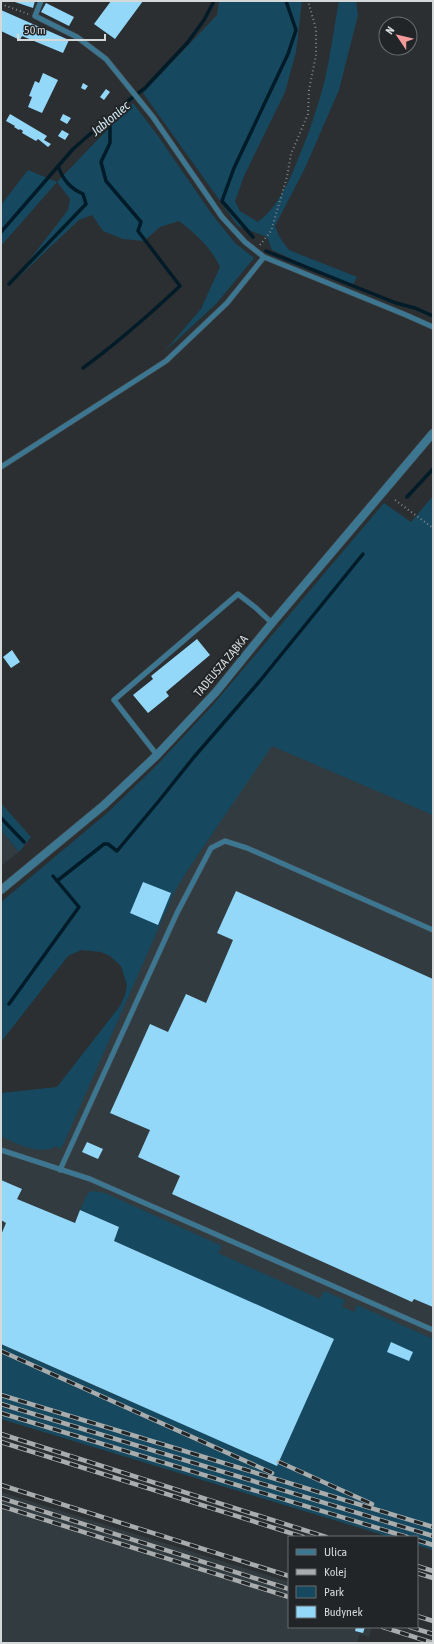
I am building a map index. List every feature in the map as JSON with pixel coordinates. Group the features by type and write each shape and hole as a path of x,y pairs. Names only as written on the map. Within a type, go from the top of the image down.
{"street":[{"name":"TADEUSZA ZĄBKA","path":"1,890 104,805 157,755 216,692 272,623 433,433"}],"lane":[{"path":"41,1 35,16 77,37 106,59 142,102 222,217 245,242 264,257 433,327"},
{"path":"1,467 166,361 227,303 264,257"},
{"path":"157,755 114,700 238,594 272,623"},
{"path":"60,1170 177,913 212,848 225,841 247,848 433,930"},
{"path":"1,1150 90,1179 433,1330"}],"path":[{"path":"256,251 271,231 287,177 291,154 308,114 309,90 316,55 316,29 308,1"},
{"path":"1,4 35,16"},
{"path":"395,500 433,528"}],"shaded area":[{"path":"433,537 433,1550 418,1545 418,1536 387,1536 1,1419 1,1098 86,1090 142,959 97,923"},
{"path":"1,830 19,852 1,866"},
{"path":"1,1492 288,1582 288,1628 372,1628 369,1637 360,1634 357,1643 1,1643"}],"green space":[{"path":"219,1 302,1 296,52 285,92 244,176 235,201 240,211 258,222 277,202 282,194 310,130 325,79 339,1 356,1 358,15 339,90 305,168 275,226 280,238 289,250 357,277 352,286 272,250 267,237 238,226 143,93 217,15"},
{"path":"133,103 158,136 211,213 235,243 254,258 216,304 164,352 201,309 220,267 212,253 202,241 179,221 160,227 144,241 123,239 103,231 92,215 79,220 11,284 68,210 70,199 57,182"},
{"path":"28,170 57,182 1,246 1,205"},
{"path":"433,496 433,815 272,746 189,868 174,893 64,1143 60,1149 56,1146 43,1150 28,1148 1,1136 1,1093 57,1087 120,1006 125,995 127,985 121,966 110,956 101,952 81,950 68,956 1,1042 1,902 106,814 156,766 212,706 384,503 411,522"},
{"path":"1,803 31,837 19,852 1,830"},
{"path":"92,1191 105,1193 222,1246 218,1253 320,1299 324,1291 345,1300 342,1307 354,1312 357,1305 433,1339 433,1550 418,1545 418,1536 387,1536 1,1419 1,1344 134,1403 190,1275 114,1241 119,1227 80,1210 88,1193"}],"building":[{"path":"12,1 35,1 33,8"},
{"path":"111,1 143,1 115,39 94,24"},
{"path":"46,3 74,17 69,26 41,12"},
{"path":"1,10 69,40 63,53 22,36 20,40 1,31"},
{"path":"43,73 58,80 42,113 28,107 32,97 29,96 35,81 39,83"},
{"path":"83,83 88,86 85,90 81,88"},
{"path":"106,89 110,92 104,100 100,97"},
{"path":"10,114 47,136 44,140 51,144 48,147 38,139 36,141 22,133 23,131 6,121"},
{"path":"63,114 71,118 67,124 60,120"},
{"path":"62,130 69,134 65,140 58,136"},
{"path":"197,639 210,655 166,692 169,696 148,713 133,695 153,679 151,676"},
{"path":"12,650 20,662 11,668 3,657"},
{"path":"143,882 171,893 158,925 130,913"},
{"path":"236,891 433,979 433,1307 414,1299 412,1302 172,1194 180,1176 138,1157 150,1130 110,1113 150,1024 168,1032 186,994 206,1003 233,940 217,933"},
{"path":"87,1142 103,1149 98,1159 82,1152"},
{"path":"1,1180 22,1189 17,1199 75,1223 80,1210 119,1227 114,1241 334,1339 277,1466 1,1344 1,1235 6,1223 1,1220"},
{"path":"391,1342 413,1352 409,1361 387,1352"},
{"path":"356,1628 365,1628 363,1633 355,1631"}],"waterway":[{"name":"Jabłoniec","path":"1,232 73,149 145,88 188,42 204,20 214,1"},
{"path":"253,237 222,201 234,168 288,54 296,30 286,1"},
{"path":"83,368 157,308 180,286 138,231 141,222 106,181 101,162 110,143 110,116"},
{"path":"9,284 86,204 83,194 74,189 68,183 58,166"},
{"path":"266,251 396,303 415,308 433,316"},
{"path":"407,497 433,469"},
{"path":"57,881 104,844 108,844 117,851 194,757 259,682 363,554"},
{"path":"1,818 24,842"},
{"path":"9,1004 79,907 53,876"}],"railway":[{"path":"1,1351 272,1473"},
{"path":"1,1395 433,1527"},
{"path":"1,1404 433,1536"},
{"path":"1,1413 404,1536"},
{"path":"1,1434 323,1536"},
{"path":"1,1442 300,1536"},
{"path":"279,1462 372,1504"},
{"path":"1,1485 288,1576"},
{"path":"1,1498 288,1589"},
{"path":"1,1506 288,1597"},
{"path":"418,1540 433,1545"},
{"path":"418,1566 433,1571"},
{"path":"418,1573 433,1578"},
{"path":"418,1616 433,1621"},
{"path":"386,1628 433,1643"},
{"path":"413,1628 433,1634"}]}
